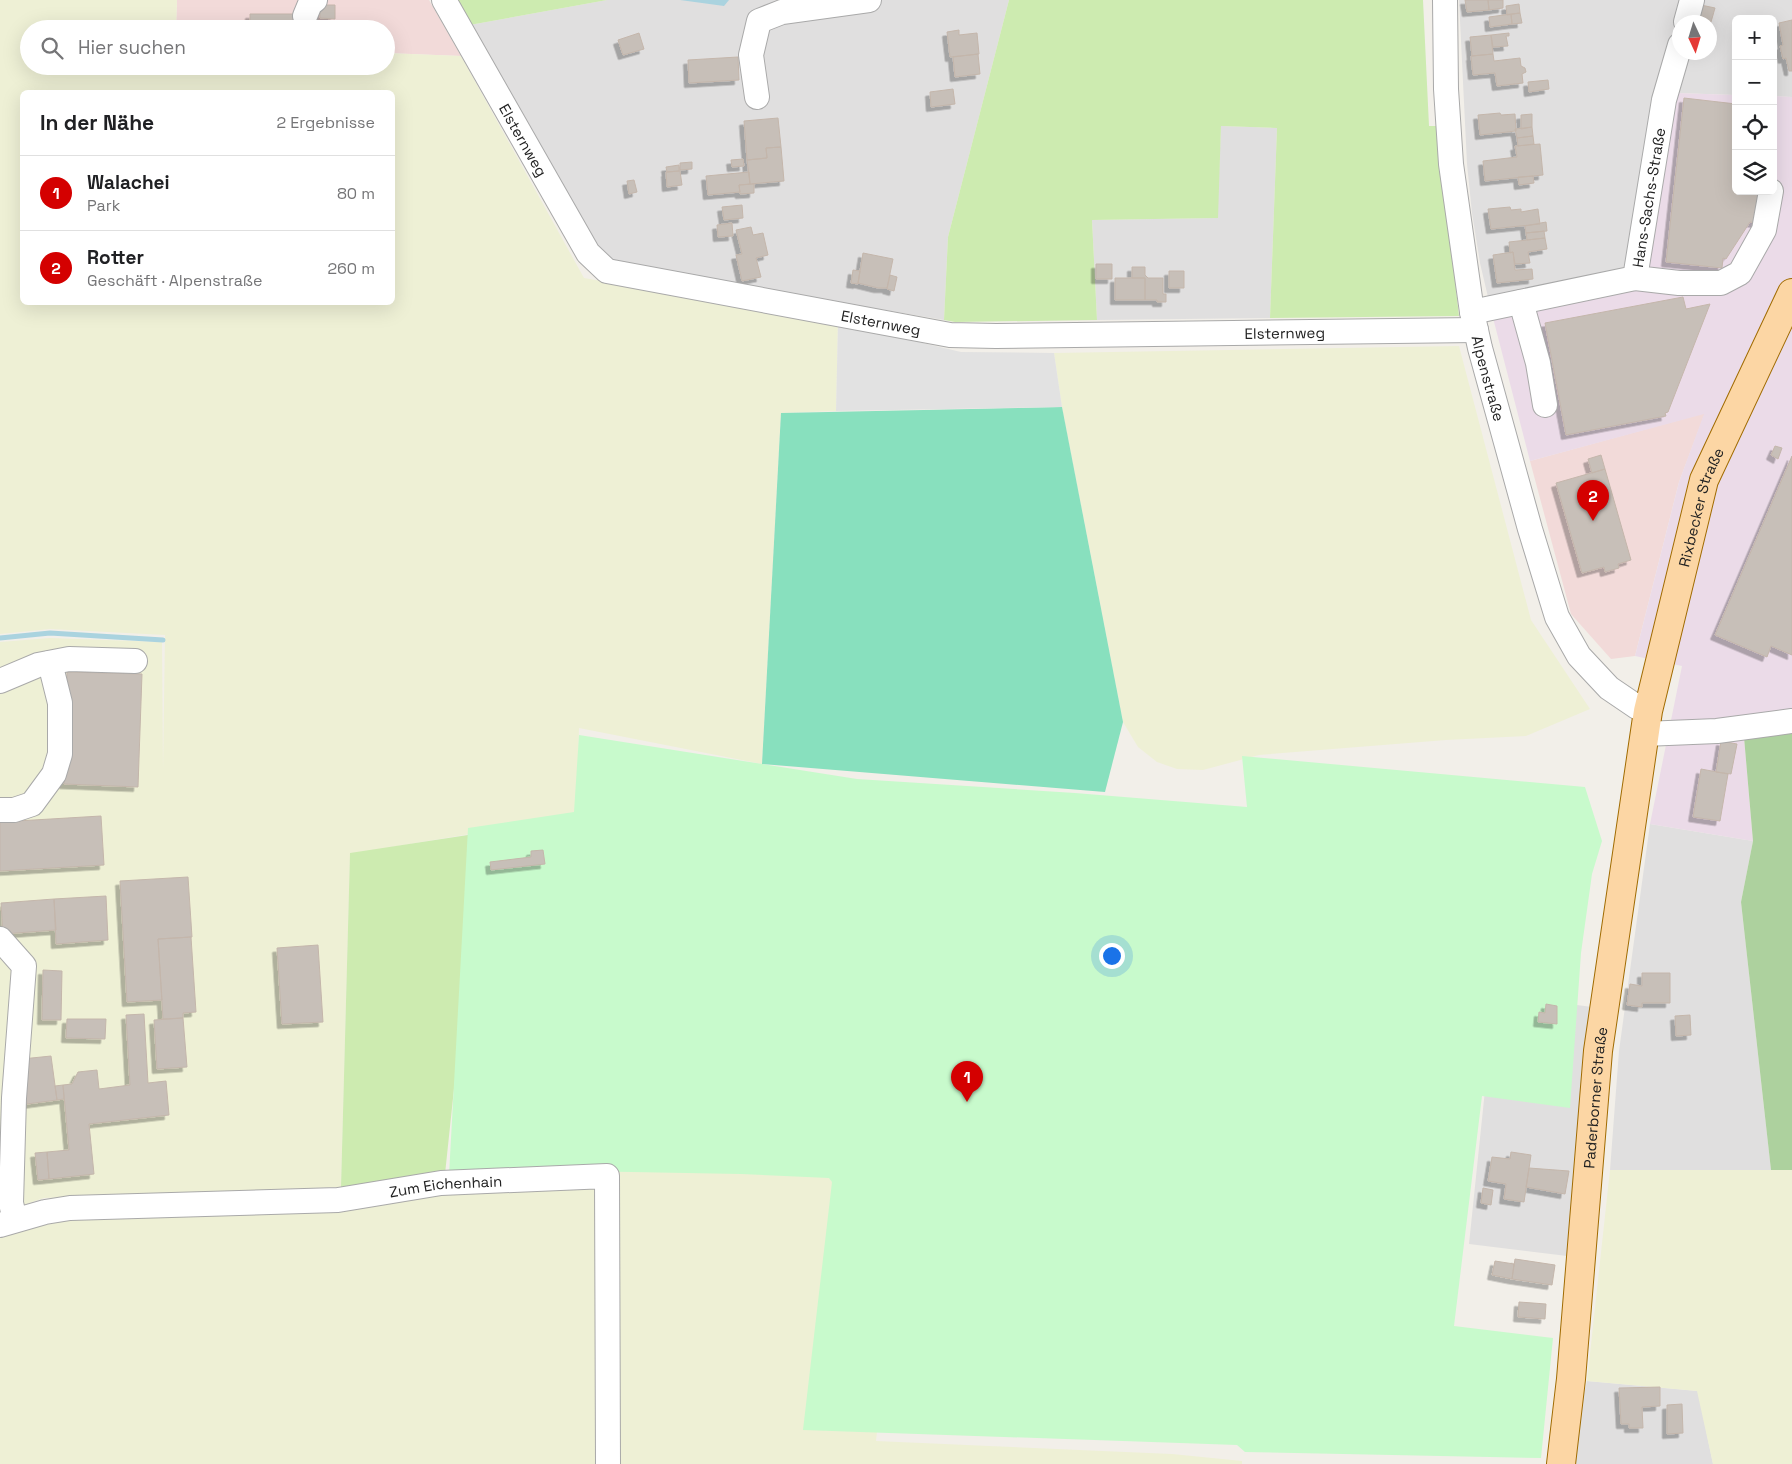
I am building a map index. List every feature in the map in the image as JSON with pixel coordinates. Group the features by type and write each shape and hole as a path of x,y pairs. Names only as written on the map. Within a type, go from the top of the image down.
{"main road":[{"name":"Rixbecker Straße","path":"1646,722 1704,480 1792,293"},
{"name":"Paderborner Straße","path":"1561,1464 1571,1379 1598,1051 1646,722"}],"street":[{"name":"Elsternweg","path":"444,0 588,253 607,271 950,335 996,336 1474,321"},
{"path":"757,97 751,54 759,21 782,12 869,0"},
{"name":"Alpenstraße","path":"1445,0 1446,89 1451,164 1474,321 1480,348 1557,617 1579,656 1609,688 1636,706 1646,722"},
{"path":"1688,15 1692,0"},
{"name":"Hans-Sachs-Straße","path":"1474,321 1521,302 1635,278 1664,100 1676,60"},
{"path":"1635,278 1679,283 1721,283 1740,273 1764,230 1771,195"},
{"path":"1521,302 1538,363 1545,405"},
{"path":"0,681 38,665 69,659 135,661"},
{"path":"0,810 14,810 32,804 54,774 60,754 60,703 50,663"},
{"path":"1646,722 1717,731 1792,721"},
{"path":"0,939 24,966 14,1108 11,1203 8,1223"},
{"name":"Zum Eichenhain","path":"8,1223 45,1212 70,1208 338,1200 441,1183 607,1176 608,1464"}],"shaded area":[{"path":"177,0 429,0 461,56 395,53 395,20 176,20"},
{"path":"607,0 1009,0 948,237 944,320 601,262 464,26"},
{"path":"1459,0 1792,0 1792,97 1777,96 1777,15 1732,15 1732,95 1676,93 1637,279 1492,314 1480,263 1467,164"},
{"path":"1676,93 1732,95 1732,195 1777,195 1777,96 1792,97 1792,731 1744,737 1753,841 1650,824 1682,666 1635,656 1679,482 1704,414 1530,461 1492,314 1637,279"},
{"path":"1221,126 1277,128 1270,318 1097,320 1092,220 1217,218"},
{"path":"838,323 961,352 1054,353 1062,407 836,411"},
{"path":"1705,413 1679,482 1635,656 1611,659 1571,614 1530,461"},
{"path":"1650,824 1753,841 1741,902 1771,1170 1610,1170 1619,1051"},
{"path":"1495,994 1592,1007 1567,1256 1469,1244"},
{"path":"1587,1381 1698,1391 1713,1464 1567,1464"}],"green space":[{"path":"0,0 177,0 176,20 20,20 20,75 395,75 395,53 461,56 584,278 838,323 836,411 781,413 762,764 579,728 577,816 350,854 341,1187 44,1198 0,1213 0,642 50,638 162,642 163,770 165,635 50,629 0,634"},
{"path":"450,0 607,0 464,26"},
{"path":"1009,0 1423,0 1429,126 1438,126 1459,316 1270,318 1277,128 1221,126 1218,218 1092,220 1097,320 955,322 944,320 948,237"},
{"path":"1459,346 1531,620 1590,709 1526,736 1446,740 1259,755 1203,770 1177,769 1157,762 1138,747 1123,722 1062,407 1054,353"},
{"path":"1062,407 1123,722 1105,792 762,764 781,413"},
{"path":"1792,731 1792,1170 1771,1170 1741,902 1753,841 1744,737"},
{"path":"579,735 857,779 1075,793 1247,807 1242,756 1585,787 1602,841 1592,874 1581,953 1570,1108 1482,1096 1454,1326 1553,1338 1541,1458 1245,1452 1237,1445 803,1430 832,1182 829,1178 741,1174 576,1171 449,1175 468,828 574,812"},
{"path":"481,833 445,1174 341,1187 350,853"},
{"path":"907,1152 876,1441 1172,1454 1242,1461 1242,1464 610,1464 609,1169"},
{"path":"1610,1170 1792,1170 1792,1464 1713,1464 1697,1391 1587,1381"},
{"path":"606,1178 605,1464 0,1464 0,1231 46,1217"}],"water":[{"path":"680,0 729,0 724,6"}],"building":[{"path":"1465,0 1488,0 1489,10 1467,12"},
{"path":"1488,0 1503,0 1503,8 1489,10"},
{"path":"1519,4 1520,13 1507,15 1506,6"},
{"path":"320,5 335,5 335,19 320,18"},
{"path":"1701,5 1715,8 1713,15 1698,15"},
{"path":"1520,13 1522,23 1512,24 1511,14"},
{"path":"250,14 299,14 299,20 250,20"},
{"path":"1511,14 1512,24 1490,27 1489,17"},
{"path":"1792,20 1792,71 1789,71 1786,58 1783,59 1780,46 1783,45 1779,23"},
{"path":"959,30 959,35 977,33 979,54 950,57 947,32"},
{"path":"639,33 644,49 623,55 618,40"},
{"path":"1509,33 1509,36 1506,36 1508,46 1493,47 1491,35"},
{"path":"1491,35 1493,54 1472,56 1470,37"},
{"path":"978,54 980,74 955,77 953,57"},
{"path":"1493,54 1494,61 1520,58 1521,66 1525,68 1526,72 1522,74 1523,83 1497,86 1495,73 1473,75 1471,56"},
{"path":"738,57 739,80 689,83 688,60"},
{"path":"1548,80 1549,89 1529,92 1528,82"},
{"path":"953,89 955,104 931,107 930,92"},
{"path":"1684,98 1732,104 1732,195 1760,195 1756,223 1750,222 1726,259 1723,258 1722,268 1666,262"},
{"path":"1500,113 1501,115 1515,114 1516,131 1480,135 1478,115"},
{"path":"1532,114 1532,127 1521,129 1521,115"},
{"path":"778,118 781,147 766,148 767,158 747,160 744,121"},
{"path":"1532,127 1533,136 1517,138 1515,129"},
{"path":"1533,136 1534,144 1518,146 1517,138"},
{"path":"1540,144 1543,175 1485,181 1483,161 1517,157 1515,146"},
{"path":"781,147 784,181 750,184 747,160 767,158 766,148"},
{"path":"743,159 744,166 732,167 731,160"},
{"path":"692,162 692,169 680,170 680,163"},
{"path":"679,165 679,171 667,172 666,167"},
{"path":"680,171 682,185 667,187 666,172"},
{"path":"749,172 750,184 739,185 740,192 708,195 706,176"},
{"path":"1533,176 1534,183 1519,185 1518,177"},
{"path":"634,180 637,192 629,194 627,181"},
{"path":"754,184 754,193 740,194 739,185"},
{"path":"742,205 743,218 724,220 722,207"},
{"path":"1510,207 1511,210 1521,209 1521,212 1538,209 1540,224 1491,229 1488,209"},
{"path":"1546,222 1547,231 1526,233 1525,226"},
{"path":"732,223 733,236 718,237 717,225"},
{"path":"751,227 753,235 763,233 768,255 756,258 761,277 742,281 736,255 742,254 736,230"},
{"path":"1544,231 1545,238 1527,240 1526,233"},
{"path":"1545,238 1547,249 1528,252 1530,263 1515,264 1513,252 1510,253 1509,242"},
{"path":"1513,252 1515,270 1532,269 1533,279 1497,283 1493,255"},
{"path":"863,253 893,259 887,288 878,288 858,283"},
{"path":"1096,264 1112,264 1112,279 1096,279"},
{"path":"1132,267 1145,267 1145,275 1148,278 1163,278 1163,294 1166,294 1166,302 1145,300 1145,278 1132,278"},
{"path":"853,270 860,271 858,284 851,283"},
{"path":"1169,271 1184,271 1184,288 1169,288"},
{"path":"890,275 897,277 894,291 887,289"},
{"path":"1115,278 1145,278 1145,300 1115,300"},
{"path":"1683,297 1686,309 1710,304 1668,412 1665,413 1666,416 1566,435 1545,323"},
{"path":"1775,446 1782,448 1778,459 1771,455"},
{"path":"1601,455 1605,469 1592,473 1588,459"},
{"path":"1792,456 1792,655 1771,646 1767,657 1715,635"},
{"path":"1605,469 1631,560 1618,564 1619,568 1605,572 1604,567 1582,573 1556,483"},
{"path":"67,672 142,674 138,787 64,784"},
{"path":"1721,741 1737,744 1731,774 1716,772"},
{"path":"1701,769 1728,774 1720,821 1693,817"},
{"path":"101,816 104,865 0,871 0,822"},
{"path":"543,850 545,864 491,870 490,862 531,857 531,851"},
{"path":"188,877 192,937 158,939 162,1000 127,1002 120,881"},
{"path":"106,896 108,940 56,944 54,899"},
{"path":"54,899 56,930 3,934 1,903"},
{"path":"191,937 196,1012 183,1013 183,1018 163,1019 158,939"},
{"path":"318,945 323,1022 282,1024 277,948"},
{"path":"43,970 62,971 61,1020 42,1020"},
{"path":"1642,973 1670,973 1670,1003 1642,1003 1642,1007 1627,1005 1630,984 1642,986"},
{"path":"1546,1004 1557,1006 1557,1024 1538,1022 1539,1012 1545,1013"},
{"path":"144,1014 148,1083 166,1081 169,1115 89,1124 94,1174 49,1179 47,1152 69,1150 63,1085 72,1084 78,1072 97,1070 99,1089 130,1085 126,1015"},
{"path":"1690,1015 1691,1035 1676,1036 1675,1016"},
{"path":"183,1018 187,1067 157,1069 154,1020"},
{"path":"67,1019 106,1019 105,1039 66,1038"},
{"path":"51,1056 57,1100 27,1104 22,1059"},
{"path":"63,1085 64,1099 57,1100 55,1086"},
{"path":"47,1152 49,1179 38,1180 35,1153"},
{"path":"1511,1152 1531,1155 1524,1202 1504,1199 1506,1184 1488,1181 1492,1157 1510,1159"},
{"path":"1529,1168 1569,1171 1565,1194 1526,1187"},
{"path":"1483,1188 1493,1190 1491,1205 1481,1203"},
{"path":"1515,1259 1555,1265 1552,1285 1512,1279"},
{"path":"1495,1261 1514,1264 1512,1279 1492,1275"},
{"path":"1519,1302 1546,1304 1545,1319 1518,1317"},
{"path":"1660,1387 1660,1406 1642,1407 1643,1428 1629,1428 1629,1424 1621,1424 1619,1388"},
{"path":"1682,1404 1683,1433 1667,1434 1667,1405"}],"waterway":[{"path":"0,638 50,633 163,640"}],"place":[{"name":"Rotter","path":"1593,521"},
{"name":"Walachei","path":"967,1102"}]}
